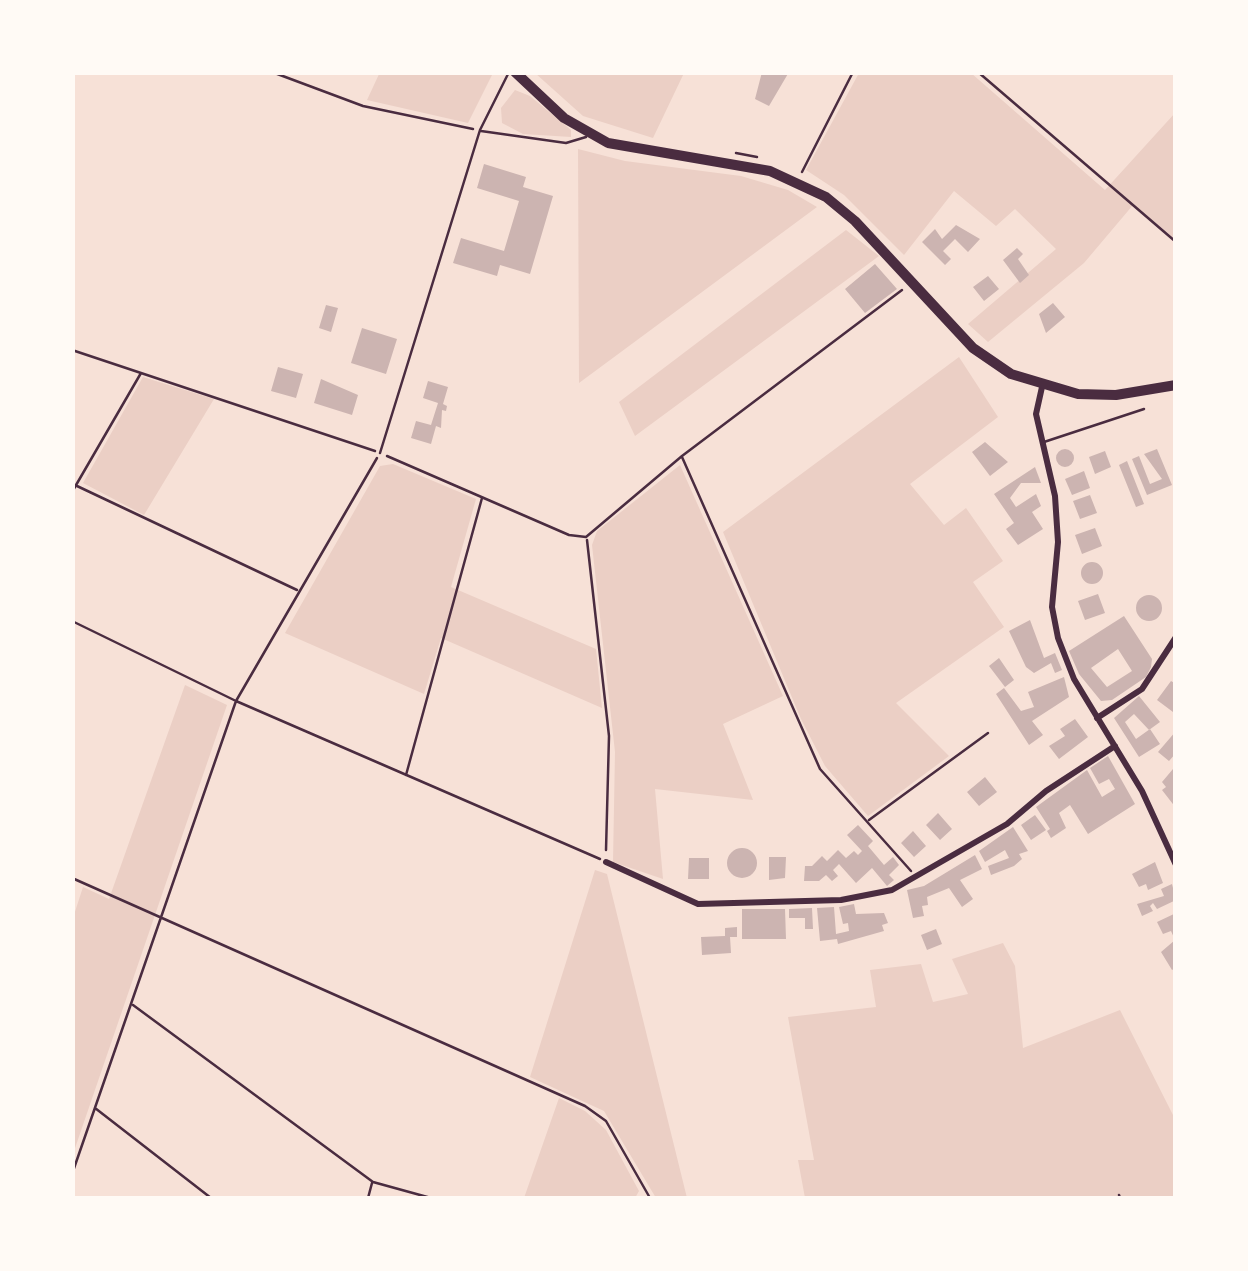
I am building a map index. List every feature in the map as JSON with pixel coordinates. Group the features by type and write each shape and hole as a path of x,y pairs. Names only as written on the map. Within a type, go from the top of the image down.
{"main road":[{"path":"512,72 590,134 637,149 800,178 854,221 973,348 1011,374 1042,386 1116,394 1176,385"}],"street":[{"path":"1042,386 1036,414 1055,496 1058,542 1052,607 1074,679 1142,790 1176,865"},
{"path":"1097,718 1142,689 1176,636"},
{"path":"606,862 698,904 840,900 892,890 918,879 1007,824 1046,791 1115,746"}],"lane":[{"path":"380,453 480,130 512,72"},
{"path":"480,130 566,143 590,134"},
{"path":"1042,442 1144,409"}],"path":[{"path":"272,72 362,106 480,130"},
{"path":"814,180 800,178 853,72"},
{"path":"978,72 1176,242"},
{"path":"734,152 768,161"},
{"path":"586,538 682,456 912,283"},
{"path":"72,350 380,453 569,535 586,538"},
{"path":"72,492 142,372"},
{"path":"72,1174 236,701 380,453"},
{"path":"682,456 820,770 918,879"},
{"path":"76,486 299,591"},
{"path":"406,776 482,497"},
{"path":"72,621 236,701 606,862 609,736 586,538"},
{"path":"867,821 988,733"},
{"path":"72,878 586,1106 606,1121 650,1198"},
{"path":"132,1004 372,1182 431,1198"},
{"path":"95,1108 212,1198"},
{"path":"368,1198 372,1182"}],"shaded area":[{"path":"380,72 493,73 468,123 367,100"},
{"path":"535,73 684,73 653,138 583,116"},
{"path":"859,73 971,73 1105,190 1175,113 1175,239 1133,205 1084,263 988,342 968,324 1056,249 1015,209 996,226 954,191 904,255 844,195 806,170"},
{"path":"515,90 530,96 571,130 571,137 523,134 502,123 501,108"},
{"path":"578,149 625,161 741,176 788,190 817,207 579,383"},
{"path":"846,230 879,256 635,436 619,402"},
{"path":"959,357 998,417 910,484 944,525 966,508 1003,561 973,582 1004,627 896,703 949,756 868,816 825,766 801,719 723,532"},
{"path":"143,377 214,399 144,515 83,483"},
{"path":"393,464 476,499 451,587 596,649 602,708 441,638 424,694 285,633 380,466"},
{"path":"680,465 783,696 723,724 753,800 655,789 663,879 613,862 615,752 592,545 597,531"},
{"path":"185,685 227,705 73,1154 73,918 83,887 109,899"},
{"path":"595,870 607,874 687,1198 656,1198 604,1111 530,1077"},
{"path":"1003,943 1015,966 1023,1048 1120,1010 1175,1119 1175,1198 805,1198 798,1160 814,1160 788,1017 876,1007 870,970 921,964 933,1002 968,994 952,959"},
{"path":"559,1098 585,1111 606,1130 639,1191 635,1198 524,1198"}],"building":[{"path":"762,72 789,72 769,106 755,99"},
{"path":"484,164 526,177 523,187 553,196 530,274 500,265 497,276 453,263 461,238 504,251 519,201 477,188"},
{"path":"956,225 980,239 968,252 955,239 943,251 951,259 945,265 922,242 935,229 942,239"},
{"path":"1017,248 1023,254 1018,259 1029,275 1020,283 1003,260"},
{"path":"875,264 897,289 865,313 845,289"},
{"path":"988,276 999,289 984,301 973,287"},
{"path":"1053,303 1065,317 1046,333 1039,314"},
{"path":"326,305 338,308 331,332 319,328"},
{"path":"362,328 397,339 386,374 351,363"},
{"path":"278,367 303,374 296,398 271,391"},
{"path":"321,379 358,395 352,415 314,403"},
{"path":"428,381 448,387 441,428 436,426 431,444 411,438 416,421 431,425 438,403 423,398"},
{"path":"985,442 1008,462 990,476 972,452"},
{"path":"1065,449 1072,451 1072,465 1065,467 1058,465 1056,458 1058,451"},
{"path":"1157,449 1172,485 1147,495 1132,459 1139,456 1150,484 1162,479 1144,454"},
{"path":"1105,451 1111,467 1095,474 1089,457"},
{"path":"1127,461 1144,504 1136,507 1119,465"},
{"path":"1035,467 1041,483 1021,483 1010,498 1016,507 1036,494 1041,506 1032,512 1043,529 1018,545 1006,529 1014,523 994,494"},
{"path":"1084,471 1090,488 1072,495 1065,479"},
{"path":"1090,495 1097,513 1080,519 1073,501"},
{"path":"1095,528 1102,546 1082,554 1075,535"},
{"path":"1092,562 1100,565 1100,581 1092,584 1084,581 1081,573 1084,565"},
{"path":"1098,594 1105,613 1085,620 1078,601"},
{"path":"1149,595 1158,599 1162,608 1158,617 1149,621 1140,617 1136,608 1140,599"},
{"path":"1124,616 1152,659 1151,667 1146,677 1112,700 1101,701 1079,674 1069,651","holes":["1118,649 1132,671 1107,687 1091,668"]},
{"path":"1030,620 1044,658 1055,653 1062,670 1055,673 1051,663 1034,673 1026,667 1009,631"},
{"path":"999,658 1014,680 1005,687 989,666"},
{"path":"1064,677 1069,697 1032,721 1043,735 1029,745 996,694 1004,688 1021,711 1034,707 1028,692"},
{"path":"1171,681 1176,684 1173,712 1157,700"},
{"path":"1139,696 1160,722 1150,729 1160,744 1139,757 1114,718","holes":["1134,714 1149,730 1136,739 1125,722"]},
{"path":"1075,719 1088,737 1059,759 1049,746 1065,736 1060,729"},
{"path":"1176,731 1176,753 1169,761 1158,752"},
{"path":"1108,756 1135,804 1088,834 1070,805 1059,813 1066,828 1051,838 1047,831 1050,829 1036,807 1087,770 1102,797 1115,789 1109,779 1099,784 1090,768"},
{"path":"1173,769 1176,808 1162,790 1166,787 1162,782"},
{"path":"985,777 997,792 979,806 967,792"},
{"path":"938,813 952,829 940,840 926,825"},
{"path":"1035,815 1046,830 1031,840 1021,825"},
{"path":"858,825 873,841 868,846 884,865 893,857 899,865 889,875 894,880 887,886 872,868 856,883 839,864 833,870 838,876 832,881 826,875 819,881 804,881 805,866 812,866 822,856 827,861 838,850 846,858 854,851 858,855 862,851 847,835"},
{"path":"1013,827 1028,851 1019,854 1022,859 1014,866 991,875 988,866 1009,858 1005,850 985,862 979,851"},
{"path":"913,831 926,846 914,857 901,843"},
{"path":"742,848 753,852 757,863 753,874 742,878 731,874 727,863 731,852"},
{"path":"975,855 982,869 960,880 973,899 962,907 949,888 927,897 928,905 922,906 924,916 913,918 907,890 924,886"},
{"path":"769,857 786,857 785,878 769,880"},
{"path":"689,858 709,858 709,879 688,879"},
{"path":"1155,862 1163,883 1148,890 1146,884 1139,887 1132,874"},
{"path":"1172,884 1176,900 1157,909 1153,903 1153,911 1142,916 1137,904 1164,896 1161,889"},
{"path":"854,904 856,914 884,913 888,923 882,925 884,931 838,944 837,939 820,941 817,908 834,907 836,934 849,931 839,907"},
{"path":"812,908 813,929 805,929 805,918 789,918 789,909"},
{"path":"742,909 785,909 786,939 742,939"},
{"path":"1176,913 1176,968 1172,970 1161,952 1175,940 1171,931 1163,934 1157,922"},
{"path":"737,927 737,937 730,937 731,953 702,955 701,937 725,936 725,928"},
{"path":"936,929 942,944 927,950 921,935"}]}
